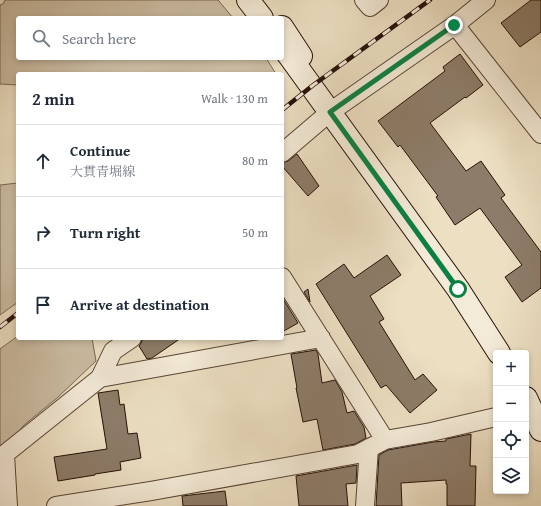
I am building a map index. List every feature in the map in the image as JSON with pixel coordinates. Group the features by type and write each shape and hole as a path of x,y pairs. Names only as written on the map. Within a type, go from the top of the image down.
{"main road":[{"path":"248,0 260,16"},
{"path":"264,0 275,16"},
{"path":"284,30 312,72 312,86"},
{"path":"284,49 458,289 497,350"},
{"path":"531,406 541,430"}],"street":[{"path":"364,0 370,7 379,0"},
{"path":"284,151 330,112 454,25 486,0"},
{"path":"454,25 540,130"},
{"path":"284,280 321,338 377,444 366,506"},
{"path":"100,378 321,338"},
{"path":"8,506 5,454 100,378 113,352 129,340"},
{"path":"56,506 151,491 358,454 377,444 493,419"}],"shaded area":[{"path":"5,0 218,0 231,16 16,16 16,60 267,60 275,72 16,72 16,85 0,84 0,5 3,4"},
{"path":"16,183 16,303 0,315 0,185"},
{"path":"16,337 16,340 92,340 96,361 57,398 24,425 2,454 0,461 0,349"}],"building":[{"path":"531,0 541,0 541,32 520,47 501,23"},
{"path":"460,54 483,85 430,123 466,171 481,161 505,195 501,198 541,252 541,288 522,302 505,277 522,265 480,208 455,225 436,197 438,196 400,145 398,147 378,121 445,71 443,67"},
{"path":"297,154 319,186 308,196 284,168 284,162"},
{"path":"387,255 401,275 370,296 384,319 379,322 415,380 423,374 437,390 410,413 386,385 381,388 316,284 344,264 354,278"},
{"path":"308,289 310,302 304,292"},
{"path":"284,300 298,323 284,331"},
{"path":"142,340 178,340 152,358 147,359 139,346"},
{"path":"316,350 318,354 322,383 335,380 342,392 347,413 354,411 364,427 366,438 355,444 323,450 317,419 303,422 291,354"},
{"path":"118,390 120,405 124,404 128,434 137,433 141,458 120,462 121,470 58,481 54,457 107,449 98,393"},
{"path":"471,434 470,466 476,466 475,506 447,506 446,480 401,483 402,506 376,506 379,455 388,450 446,441 446,439"},
{"path":"357,465 356,483 346,484 348,506 299,506 296,476"},
{"path":"225,491 227,506 183,506 182,496"}],"railway":[{"path":"284,108 312,86 430,0"},
{"path":"0,327 16,315"}],"route":[{"path":"454,25 330,112 458,289"}]}
